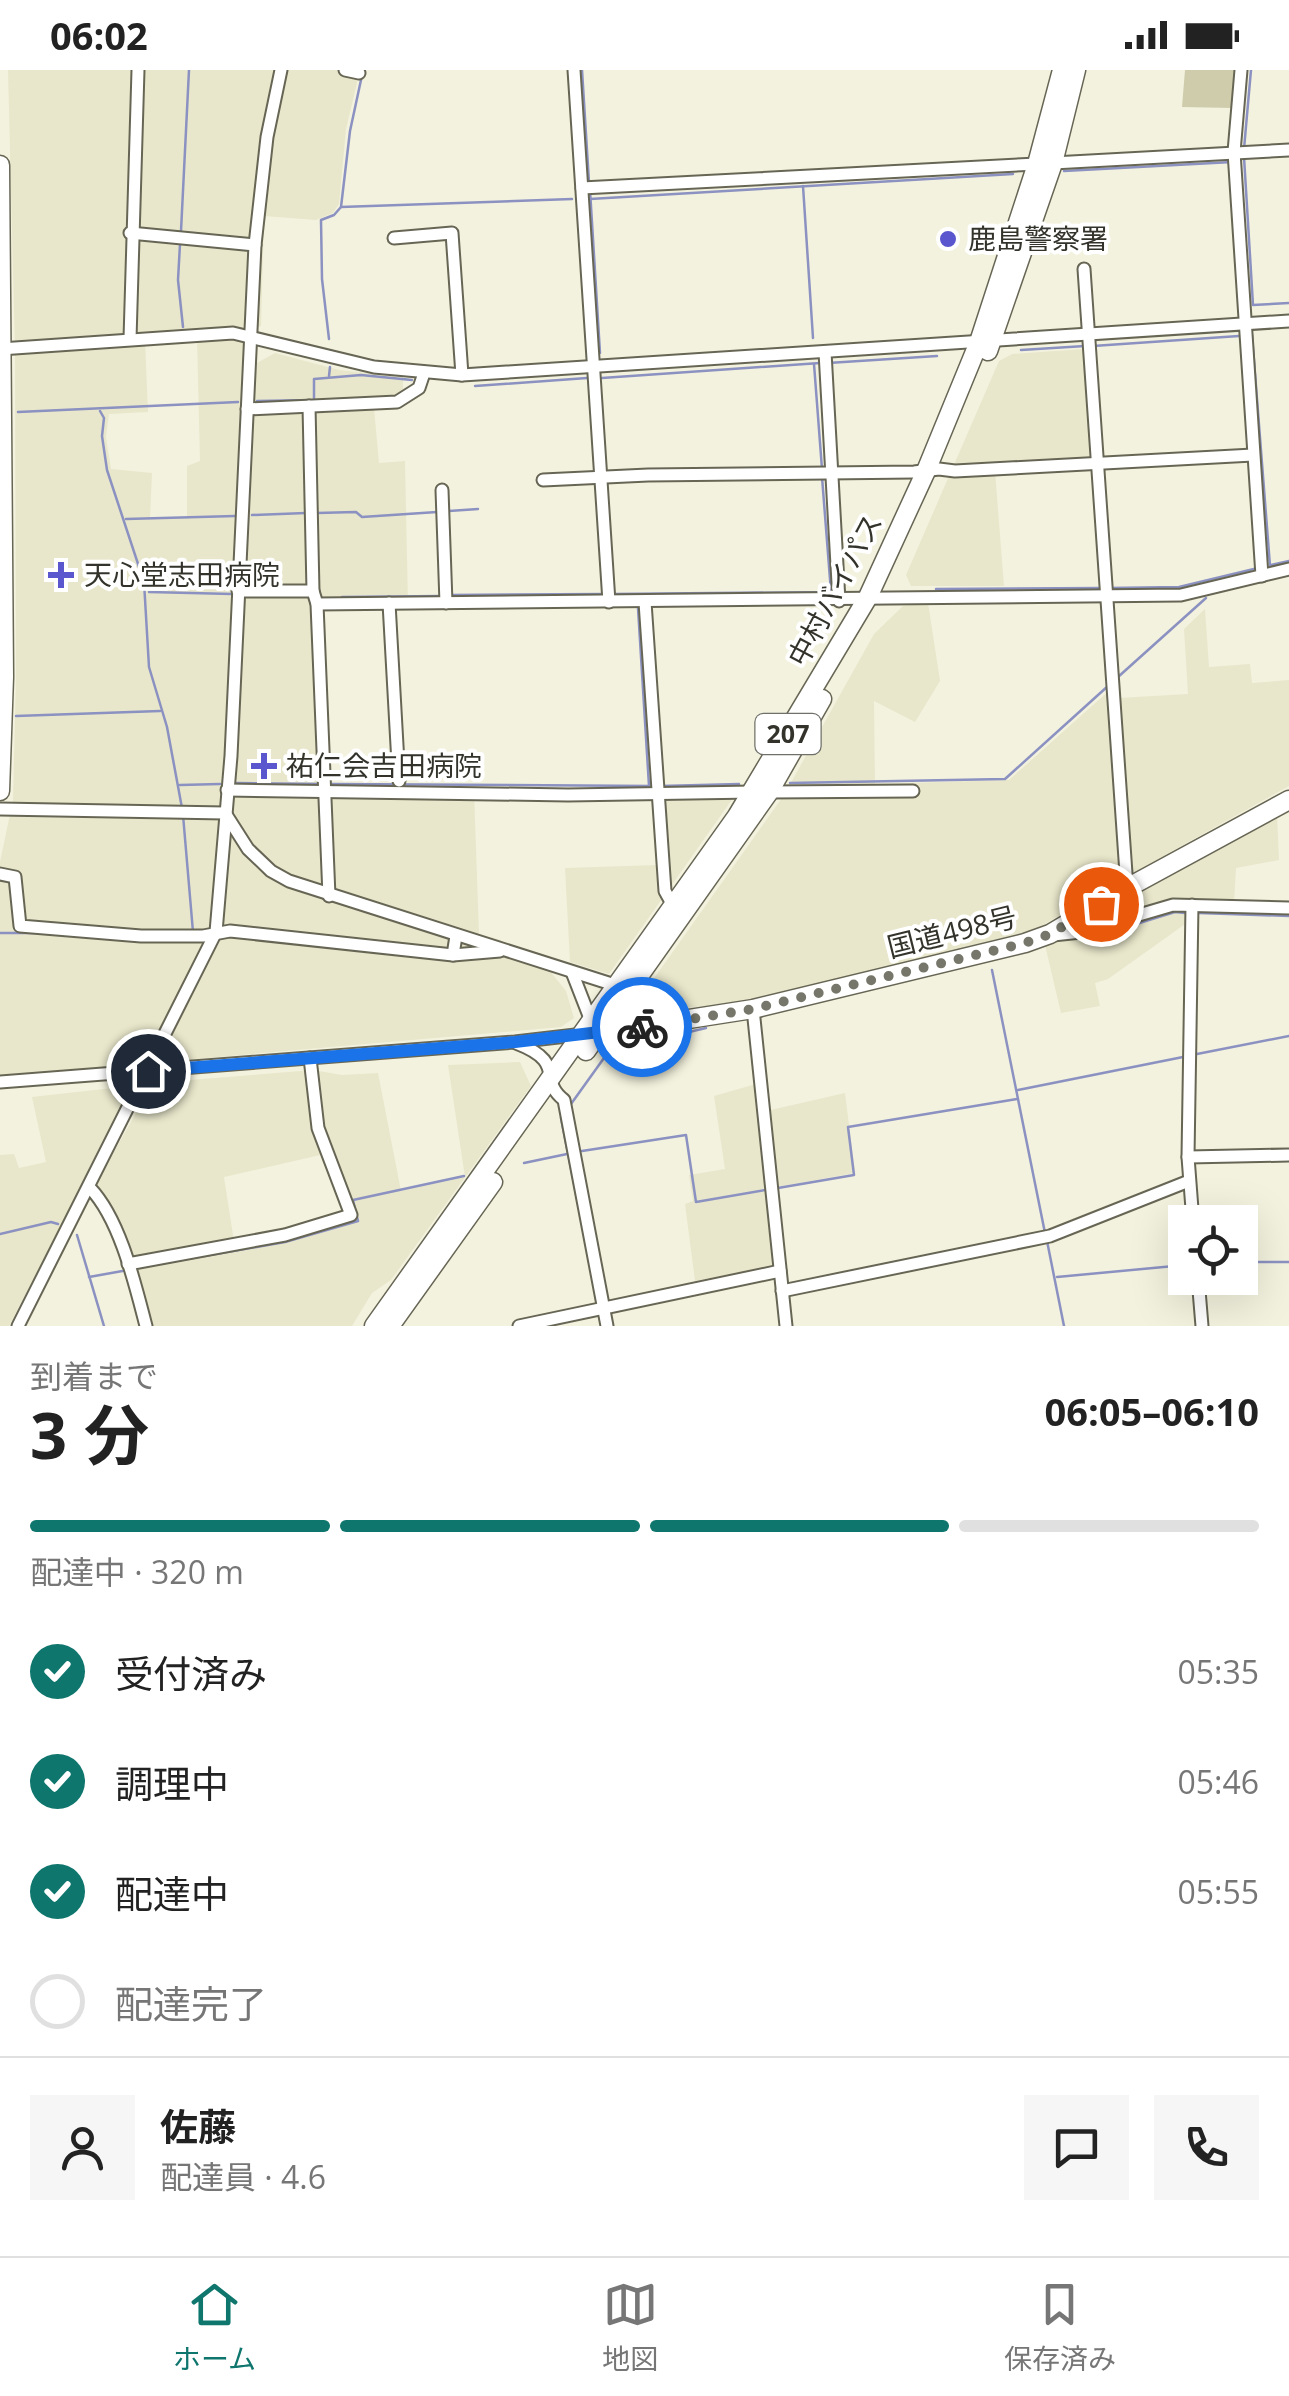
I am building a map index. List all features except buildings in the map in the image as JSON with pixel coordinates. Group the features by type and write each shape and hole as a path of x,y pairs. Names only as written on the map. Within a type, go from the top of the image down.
{"highway":[{"name":"中村バイパス","path":"1045,164 1062,70"},
{"name":"中村バイパス","path":"390,1326 591,1030 761,792 873,597 932,470 985,341 1076,70"},
{"path":"0,165 4,677 0,790"},
{"name":"国道498号","path":"591,1030 753,1009 1011,947 1050,934 1289,800"},
{"path":"624,988 648,1015 667,1022"},
{"name":"中村バイパス","path":"374,1326 554,1087"}],"street":[{"path":"130,339 130,234 138,70"},
{"path":"18,1326 216,932 227,790 254,245 267,137 281,70"},
{"path":"574,70 589,188 594,367 608,596"},
{"path":"1241,70 1234,152 1262,576"},
{"path":"589,188 1289,150"},
{"path":"394,238 452,233 462,375"},
{"path":"130,234 254,245"},
{"path":"1084,269 1126,888"},
{"path":"2,349 233,333 335,358 424,374 462,375 826,359 985,341 1088,342 1244,332 1289,321"},
{"path":"826,359 839,601"},
{"path":"247,409 397,402 419,388 424,374"},
{"path":"309,406 329,896"},
{"path":"543,480 955,471 1253,454"},
{"path":"442,490 446,603"},
{"path":"238,591 389,604 608,596 645,602 1181,595 1289,570"},
{"path":"645,602 665,891 678,912"},
{"path":"389,604 399,782"},
{"path":"227,790 324,787 568,796 658,786 761,792 913,791"},
{"path":"0,809 225,814"},
{"path":"225,814 248,849 271,872 329,896 624,988"},
{"path":"223,851 248,849"},
{"path":"0,874 14,877 20,926 141,936 230,931 452,955 504,951"},
{"path":"1050,934 1081,932 1173,905 1289,908"},
{"path":"1191,1205 1188,1157 1192,905"},
{"path":"452,955 456,936"},
{"path":"0,1082 515,1042 591,1030 572,972"},
{"path":"753,1009 786,1326"},
{"path":"515,1042 539,1052 546,1060 554,1087 564,1100 607,1326"},
{"path":"130,1270 284,1235 350,1215 318,1128 310,1058"},
{"path":"1188,1157 1289,1155"},
{"path":"782,1291 1046,1237 1189,1181"},
{"path":"90,1188 104,1207 130,1270 146,1326"},
{"path":"519,1326 780,1271"},
{"path":"1199,1295 1202,1326"}],"shaded area":[{"path":"8,70 360,70 346,129 339,204 333,213 316,220 264,216 261,326 236,336 243,339 244,358 255,364 275,353 339,370 403,377 403,407 374,408 379,463 405,461 408,606 313,605 322,787 474,791 479,934 501,940 499,955 550,971 566,991 574,1018 561,1027 0,1076 0,862 13,800 16,678 15,350","holes":["197,338 200,461 187,466 187,518 150,519 152,473 111,469 106,437 109,414 148,412 145,341"]},
{"path":"1185,70 1237,70 1233,108 1182,107"},
{"path":"1085,349 1093,466 995,471 1004,586 911,586 906,575 999,361 1012,354"},
{"path":"928,603 940,681 915,722 874,701 875,784 1009,780 1111,689 1121,880 1036,929 750,1004 660,1009 650,984 784,795 874,634 903,606"},
{"path":"1205,609 1209,667 1250,664 1252,683 1289,680 1289,786 1129,875 1118,698 1188,694 1184,629"},
{"path":"655,790 738,791 609,974 570,962 565,868 657,865"},
{"path":"1277,814 1279,860 1236,868 1234,903 1188,903 1188,922 1108,979 1095,983 1100,1006 1061,1013 1045,945"},
{"path":"520,1062 531,1086 391,1280 372,1293 352,1326 151,1326 94,1187 153,1083 313,1070 342,1075 378,1073 401,1191 465,1177 448,1065","holes":["329,1153 353,1219 235,1248 224,1177"]},
{"path":"756,1084 762,1112 845,1093 855,1173 777,1187 784,1264 695,1281 685,1204 693,1201 689,1175 725,1169 714,1096"},
{"path":"130,1086 131,1091 9,1326 0,1326 0,1155 14,1154 19,1168 46,1162 32,1097"}],"waterway":[{"path":"181,231 189,70"},
{"path":"582,70 589,182"},
{"path":"1244,149 1251,70"},
{"path":"329,339 321,220 341,207 361,80"},
{"path":"1244,157 1253,305 1289,303"},
{"path":"1064,171 1232,162"},
{"path":"590,199 1013,174"},
{"path":"803,186 813,338"},
{"path":"590,190 600,353"},
{"path":"341,207 572,199"},
{"path":"180,244 178,280 183,327"},
{"path":"1252,335 1270,566"},
{"path":"1093,346 1239,336"},
{"path":"1021,350 1085,346"},
{"path":"828,363 937,356"},
{"path":"602,378 820,363"},
{"path":"814,364 822,469"},
{"path":"329,376 330,367"},
{"path":"257,401 314,400 314,379 361,375 412,380"},
{"path":"475,386 587,378"},
{"path":"18,412 238,402"},
{"path":"100,411 104,418 102,436 107,470 144,582 149,667 167,727 182,808"},
{"path":"614,594 831,592 822,477"},
{"path":"449,511 478,509"},
{"path":"317,513 356,512 362,517 437,512"},
{"path":"252,515 306,513"},
{"path":"126,519 235,516"},
{"path":"1271,565 1289,561"},
{"path":"1109,588 1179,587 1258,568"},
{"path":"936,589 1101,588"},
{"path":"149,592 232,594"},
{"path":"449,595 606,594"},
{"path":"342,597 441,596"},
{"path":"1118,677 1206,598"},
{"path":"638,608 649,786"},
{"path":"790,783 1005,779 1108,686"},
{"path":"16,716 160,711"},
{"path":"237,783 318,784"},
{"path":"180,785 220,784"},
{"path":"331,784 653,786"},
{"path":"661,786 739,784"},
{"path":"183,815 193,932"},
{"path":"1094,937 1175,912 1185,913"},
{"path":"1199,913 1289,916"},
{"path":"0,933 34,933"},
{"path":"992,970 1045,1233"},
{"path":"571,1104 609,1051 706,1028"},
{"path":"1197,1054 1289,1036"},
{"path":"1018,1090 1183,1057"},
{"path":"778,1188 854,1175 848,1127 1017,1099"},
{"path":"561,1118 578,1204"},
{"path":"582,1151 686,1135 696,1202 765,1190"},
{"path":"524,1163 567,1154"},
{"path":"355,1209 353,1200 464,1176"},
{"path":"136,1268 285,1242 358,1221 357,1217"},
{"path":"0,1234 51,1222 58,1224"},
{"path":"77,1235 104,1326"},
{"path":"1047,1241 1064,1326"},
{"path":"1258,1262 1289,1262"},
{"path":"1057,1277 1168,1267"},
{"path":"89,1277 128,1270"}],"way so far":[{"path":"642,1027 753,1009 1025,943 1050,934 1101,904"}],"place":[{"name":"鹿島警察署","path":"948,239"},
{"name":"天心堂志田病院","path":"61,575"},
{"name":"祐仁会吉田病院","path":"264,766"}],"route":[{"path":"148,1071 515,1042 642,1027"}]}
